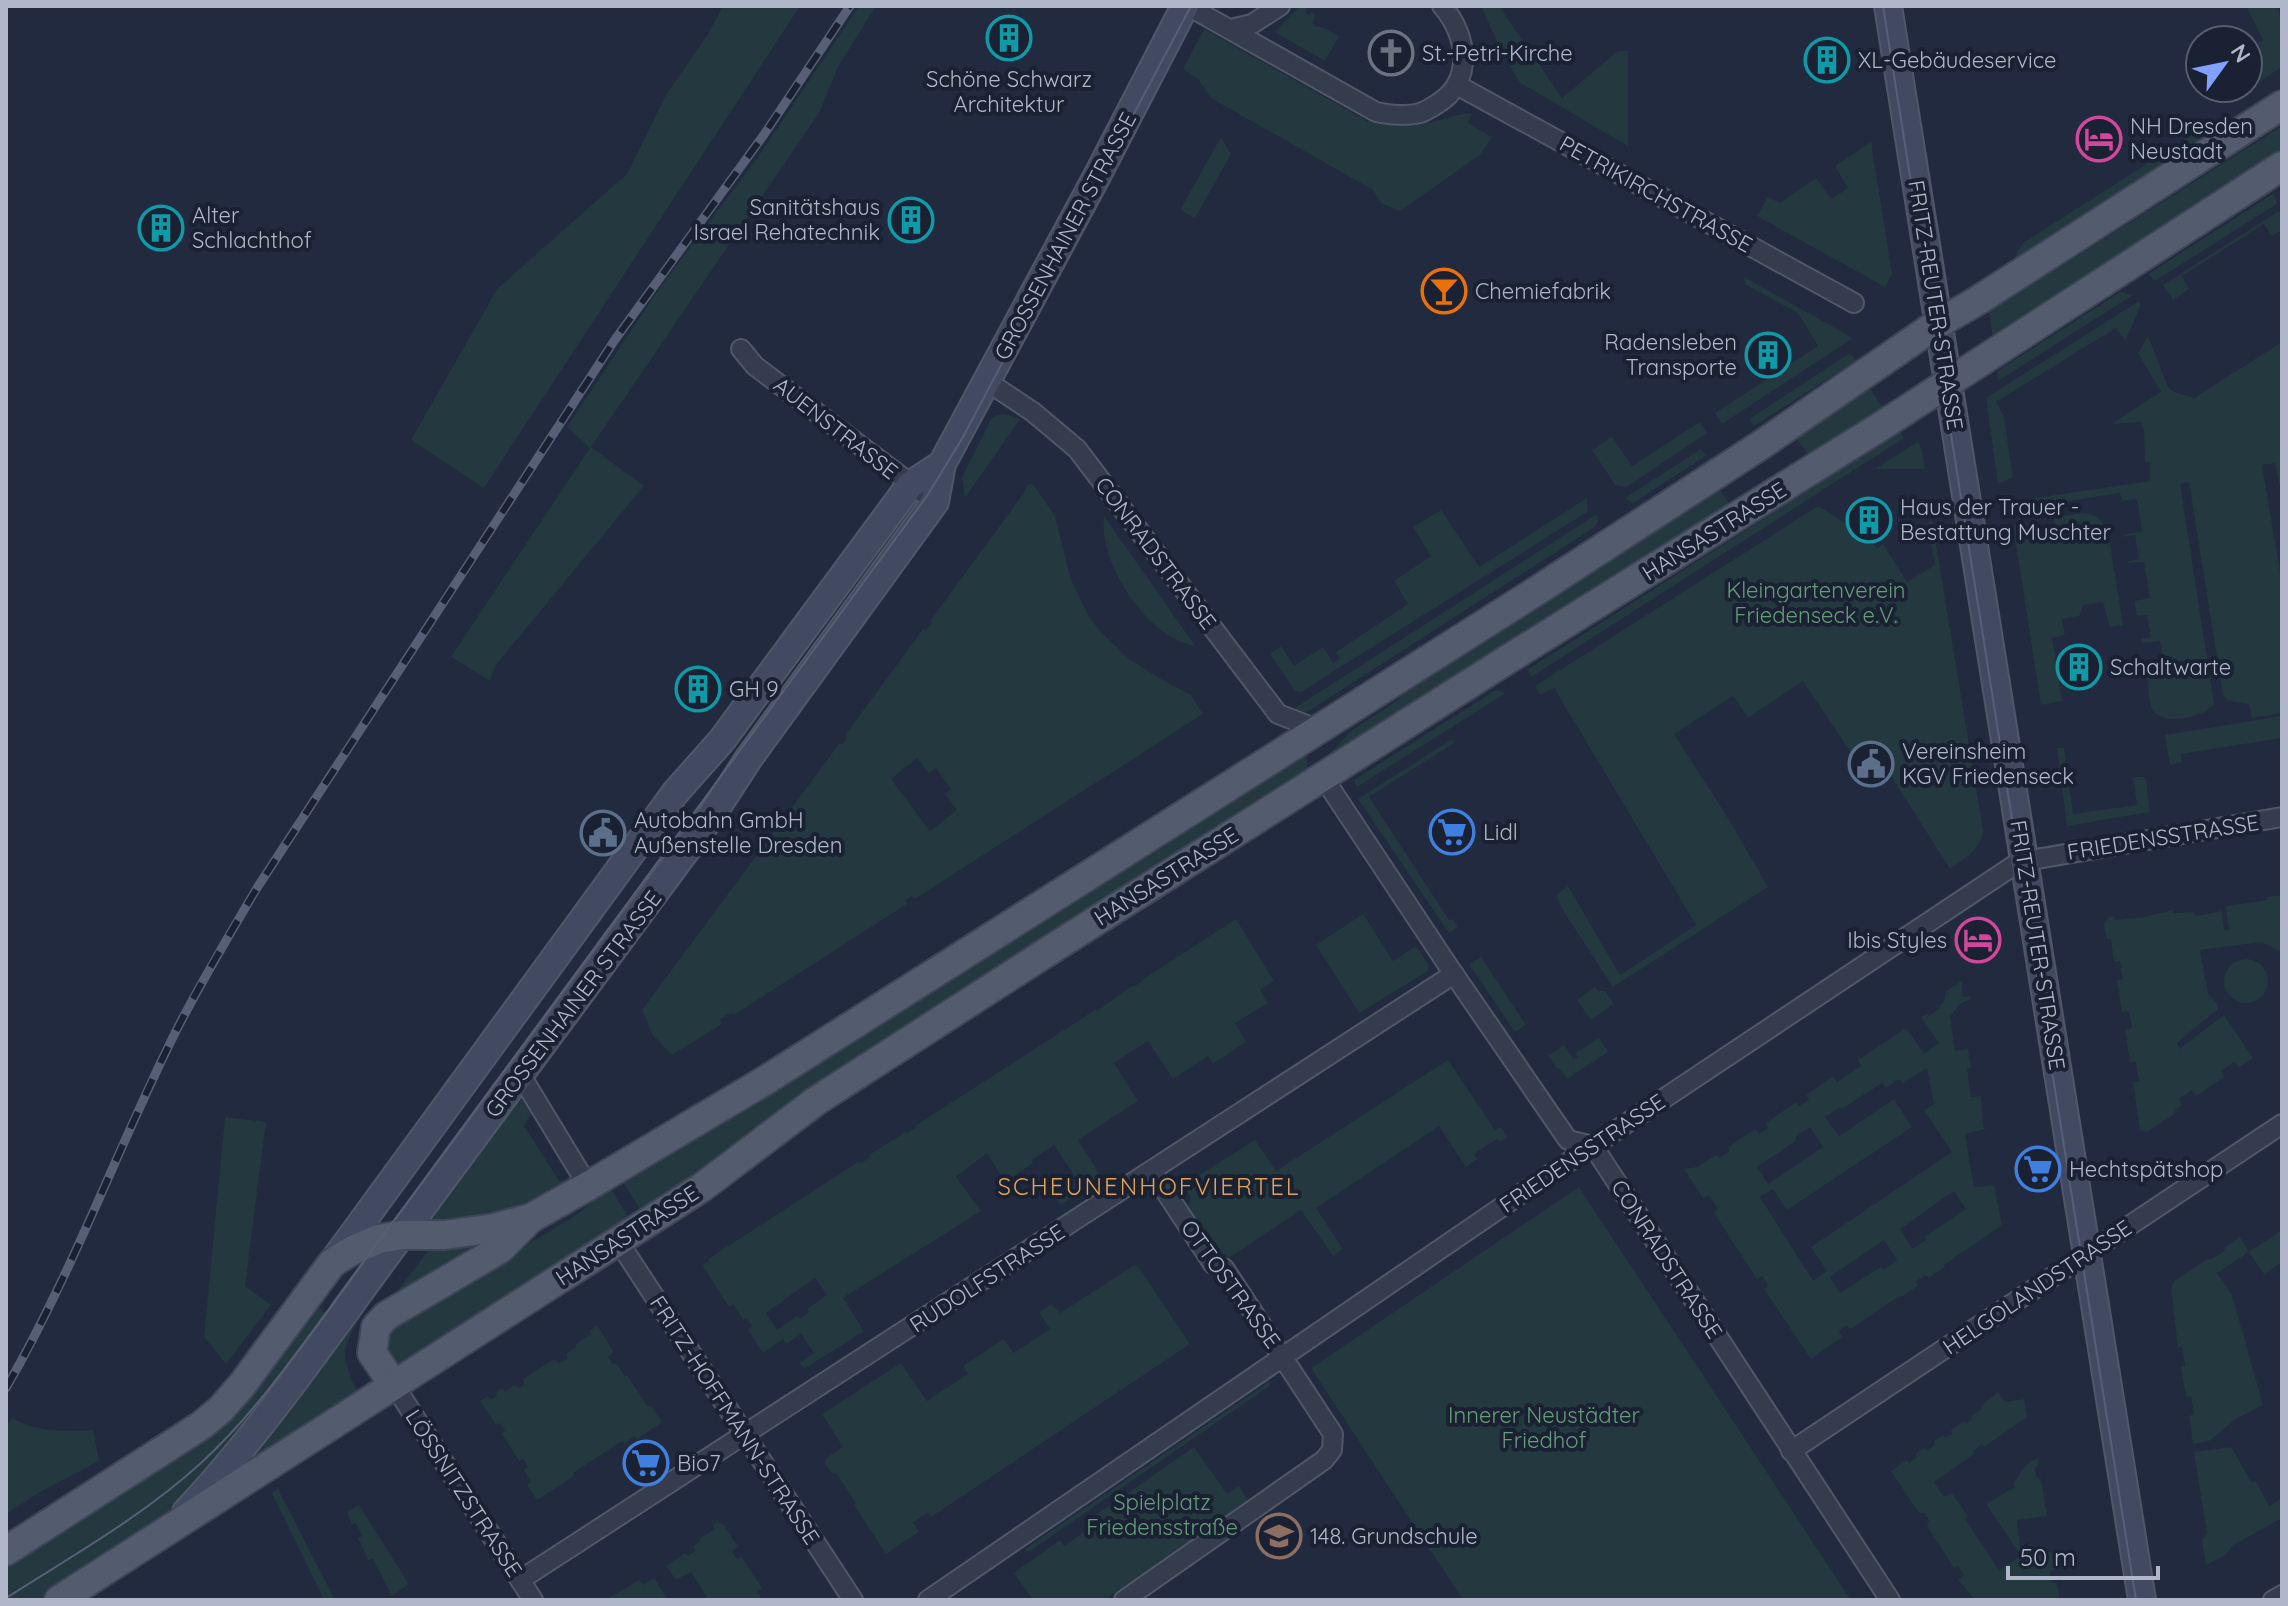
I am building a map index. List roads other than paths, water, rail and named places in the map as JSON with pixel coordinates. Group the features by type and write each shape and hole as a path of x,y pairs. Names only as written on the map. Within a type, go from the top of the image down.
{"main road":[{"name":"GROSSENHAINER STRASSE","path":"173,1526 274,1408 710,818 749,758 935,502 942,464 1187,6"},
{"name":"FRITZ-REUTER-STRASSE","path":"1888,6 2142,1600"},
{"name":"HANSASTRASSE","path":"6,1551 202,1425 221,1409 332,1263 365,1243 402,1235 494,1228 531,1218 588,1186 766,1080 1525,598 1764,443 1939,323 2282,105"},
{"name":"HANSASTRASSE","path":"59,1600 394,1385 624,1250 816,1101 1948,383 2282,166"},
{"name":"GROSSENHAINER STRASSE","path":"332,1263 675,793 722,740 910,485 942,464"},
{"path":"1317,729 1323,777"},
{"path":"394,1385 372,1353 376,1327 401,1306 500,1249 531,1218"}],"street":[{"path":"1187,6 1376,112 1399,115 1422,113 1444,100 1457,85 1465,65 1461,38 1453,18 1442,6"},
{"path":"1231,29 1252,24 1280,6"},
{"name":"PETRIKIRCHSTRASSE","path":"1457,85 1854,303"},
{"name":"AUENSTRASSE","path":"741,349 755,366 935,502"},
{"name":"CONRADSTRASSE","path":"988,382 1033,412 1077,449 1278,714 1317,729"},
{"name":"CONRADSTRASSE","path":"1323,777 1568,1140 1593,1146 1890,1600"},
{"name":"FRIEDENSSTRASSE","path":"928,1600 1593,1146 2024,860 2282,817"},
{"name":"RUDOLFSTRASSE","path":"520,1580 1454,974"},
{"path":"520,1074 588,1186"},
{"name":"HELGOLANDSTRASSE","path":"1791,1451 2282,1124"},
{"name":"OTTOSTRASSE","path":"1124,1600 1324,1460 1332,1450 1333,1434 1284,1357 1224,1268 1213,1264 1152,1171"},
{"name":"FRITZ-HOFFMANN-STRASSE","path":"624,1250 853,1600"},
{"name":"LÖSSNITZSTRASSE","path":"394,1385 533,1600"},
{"path":"2273,1600 2282,1595"}],"tram line":[{"path":"6,1598 106,1535 179,1482 237,1427 299,1350 927,496 963,437 1191,6"},
{"path":"1883,6 2136,1600"}],"railway":[{"path":"6,1388 52,1301 176,1031 257,888 614,341 763,136 850,6"}],"place":[{"name":"Schöne Schwarz Architektur","path":"1009,38"},
{"name":"St.-Petri-Kirche","path":"1391,53"},
{"name":"XL-Gebäudeservice","path":"1827,60"},
{"name":"NH Dresden Neustadt","path":"2099,139"},
{"name":"Sanitätshaus Israel Rehatechnik","path":"911,220"},
{"name":"Alter Schlachthof","path":"161,228"},
{"name":"Chemiefabrik","path":"1444,291"},
{"name":"Radensleben Transporte","path":"1768,355"},
{"name":"Haus der Trauer - Bestattung Muschter","path":"1869,520"},
{"name":"Schaltwarte","path":"2079,667"},
{"name":"GH 9","path":"698,689"},
{"name":"Vereinsheim KGV Friedenseck","path":"1871,764"},
{"name":"Lidl","path":"1452,832"},
{"name":"Autobahn GmbH Außenstelle Dresden","path":"603,833"},
{"name":"Ibis Styles","path":"1978,940"},
{"name":"Hechtspätshop","path":"2038,1169"},
{"name":"Bio7","path":"646,1463"},
{"name":"148. Grundschule","path":"1279,1536"}],"district":[{"name":"SCHEUNENHOFVIERTEL","path":"1149,1187"}],"park label":[{"name":"Kleingartenverein Friedenseck e.V.","path":"1816,602"},
{"name":"Innerer Neustädter Friedhof","path":"1544,1428"},
{"name":"Spielplatz Friedensstraße","path":"1162,1514"}]}
